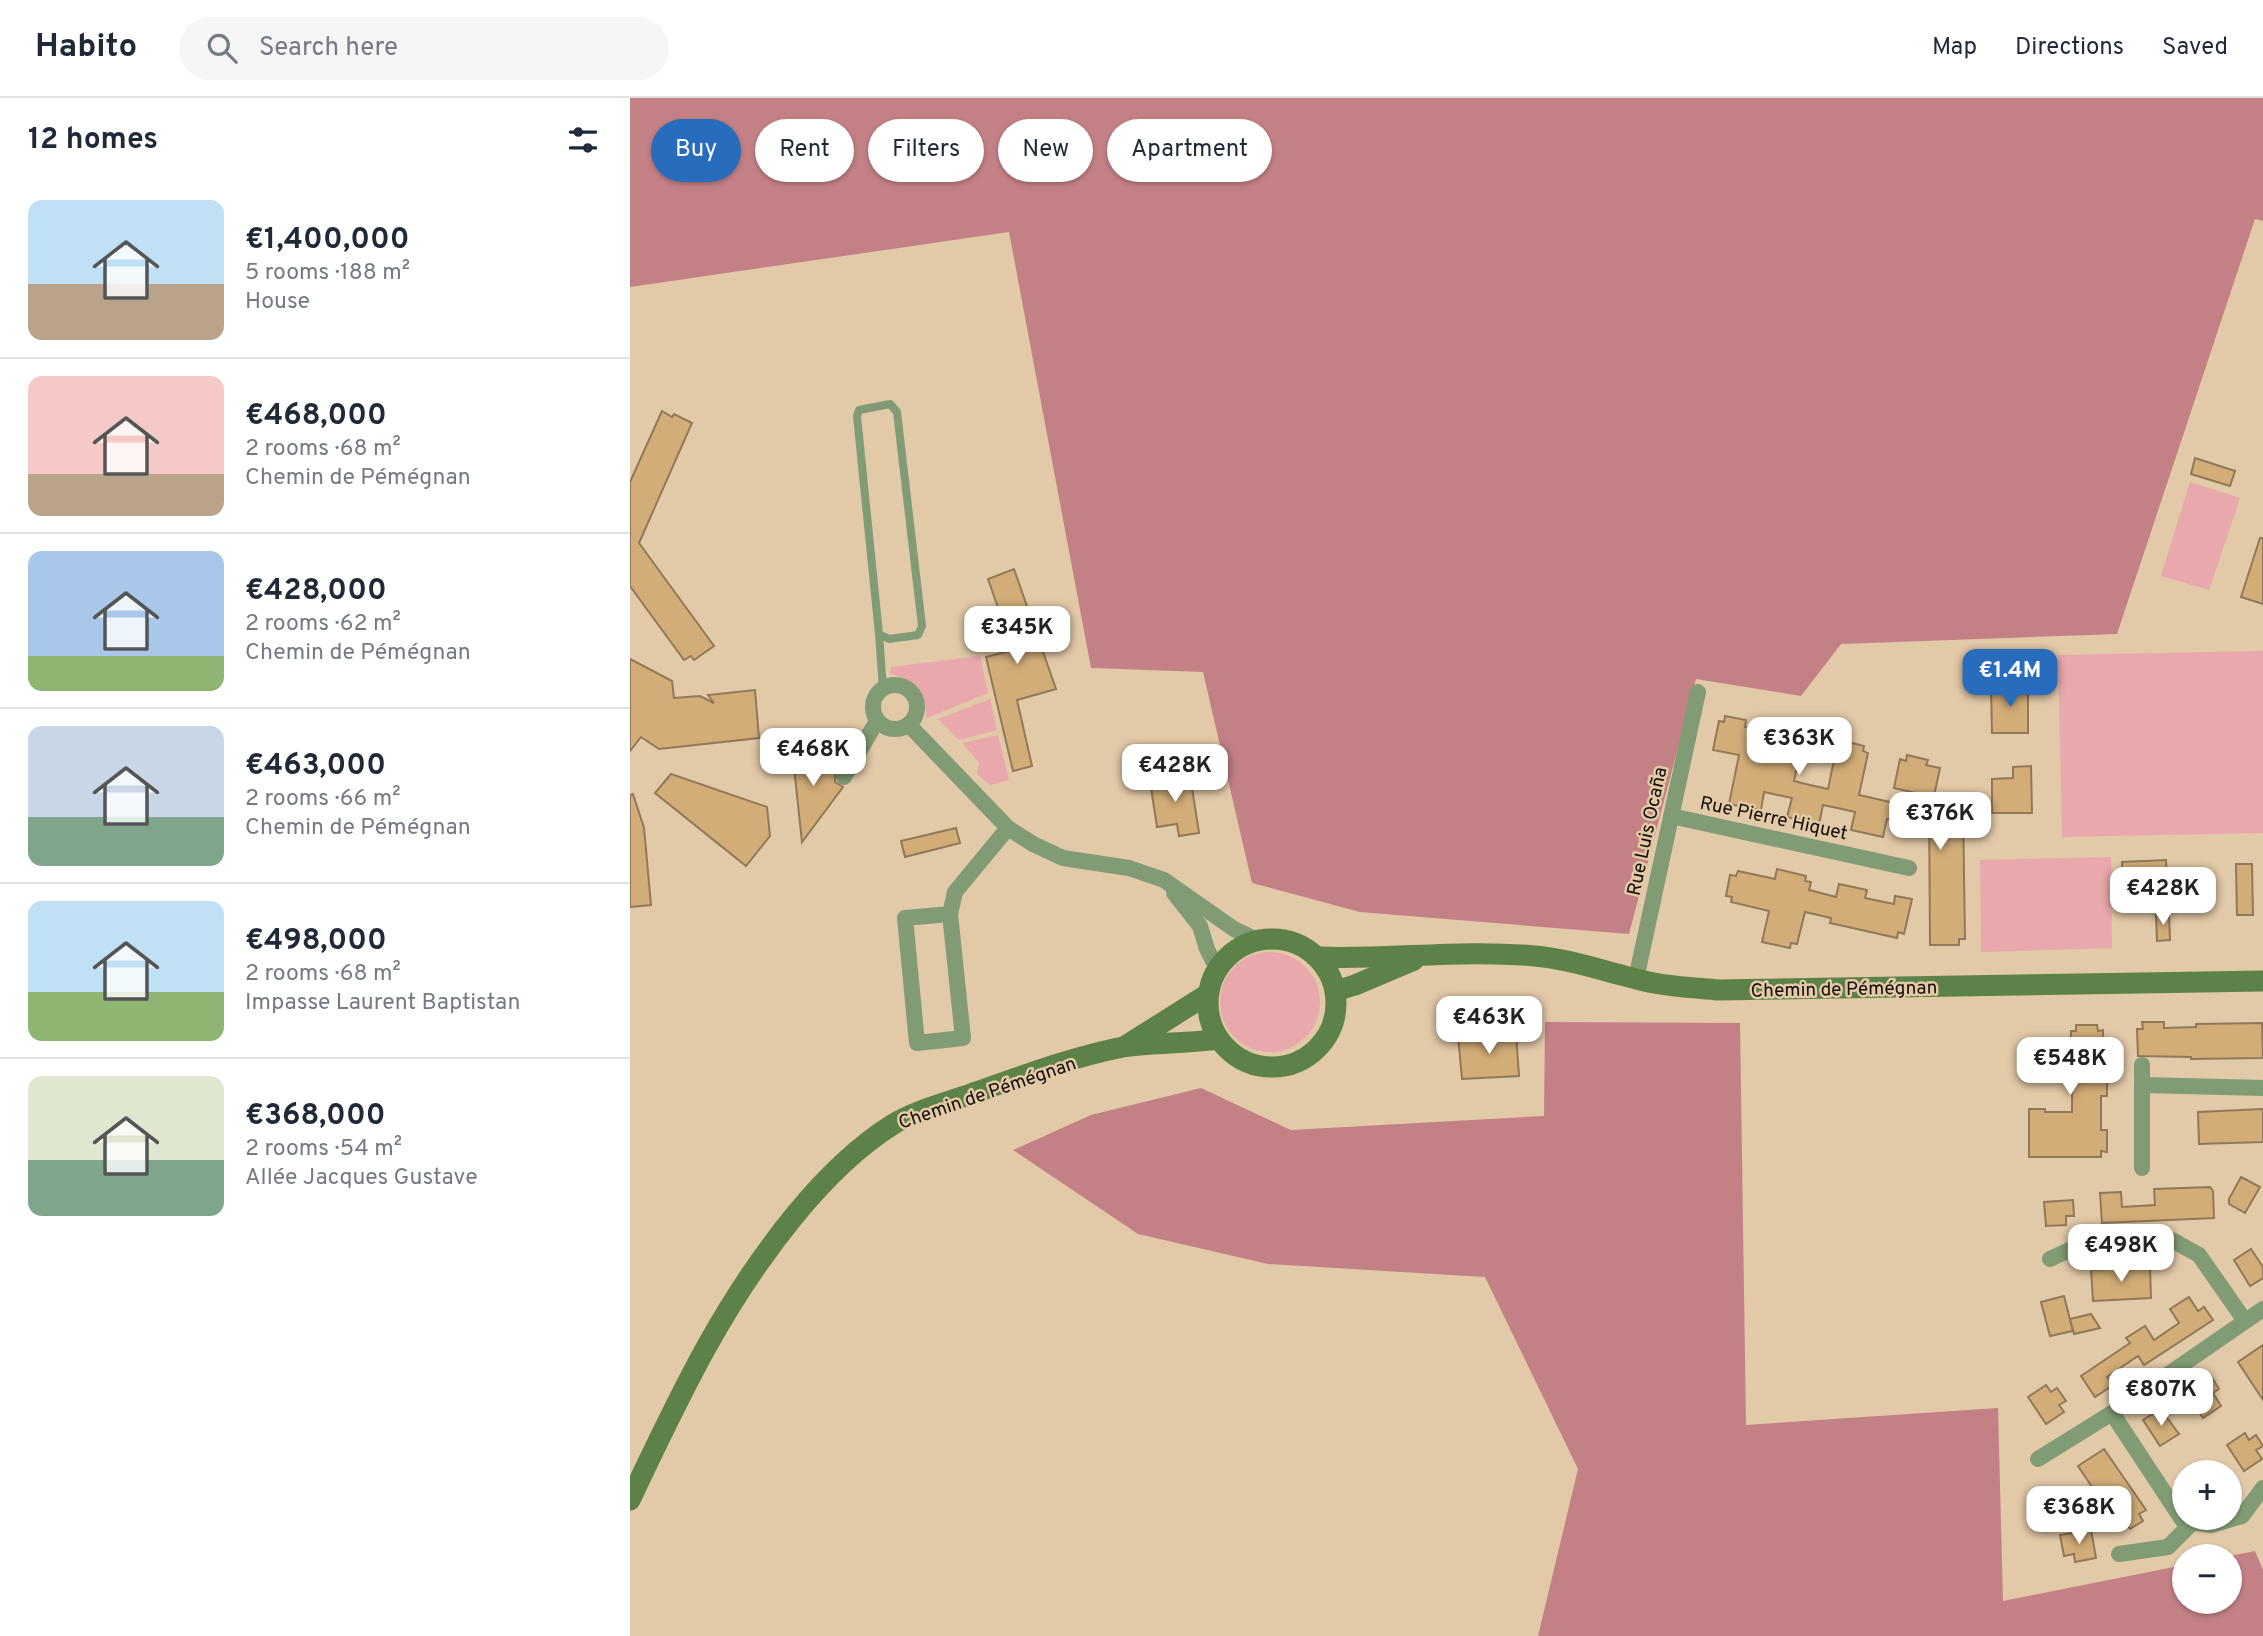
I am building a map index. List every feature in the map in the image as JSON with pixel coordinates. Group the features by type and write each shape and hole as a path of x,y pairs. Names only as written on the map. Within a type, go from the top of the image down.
{"street":[{"path":"898,685 905,687 915,698 917,712 909,725 889,729 877,720 874,700 883,688 898,685"},
{"name":"Rue Luis Ocaña","path":"1636,979 1698,692"},
{"path":"844,777 877,720"},
{"path":"909,725 1008,828 1033,844 1063,858 1129,868 1164,880 1234,929 1259,941"},
{"name":"Rue Pierre Hiquet","path":"1671,817 1909,867"},
{"path":"950,914 905,918 917,1043 963,1038 950,914 955,892 1008,828"},
{"path":"1164,880 1200,926 1217,969"},
{"path":"1279,940 1300,945 1317,957 1328,973 1335,991 1336,1010 1331,1029 1321,1045 1306,1058 1283,1067 1259,1066 1236,1056 1218,1039 1209,1018 1208,994 1217,969 1235,951 1259,941 1279,940"},
{"name":"Chemin de Pémégnan","path":"1317,957 1481,952 1538,956 1578,962 1636,979 1687,988 1718,990 2263,981"},
{"name":"Chemin de Pémégnan","path":"1335,991 1429,954"},
{"name":"Chemin de Pémégnan","path":"1124,1047 1182,1013 1208,994"},
{"name":"Chemin de Pémégnan","path":"630,1500 697,1361 736,1293 766,1250 810,1197 853,1152 894,1124 1033,1072 1124,1047 1218,1039"},
{"path":"2142,1065 2142,1168"},
{"path":"2142,1085 2263,1088"},
{"path":"2050,1259 2078,1246 2172,1240 2199,1255 2245,1321"},
{"path":"2038,1459 2112,1413 2263,1308"},
{"path":"2112,1413 2172,1504"},
{"path":"2242,1516 2263,1488"},
{"path":"2119,1554 2168,1547 2185,1530"}],"lane":[{"path":"879,634 890,639 918,635 922,626 897,412 890,404 859,410 857,416 883,688"}],"shaded area":[{"path":"630,98 2263,98 2263,221 2255,219 2117,634 1841,644 1801,696 1696,679 1629,934 1360,912 1252,883 1203,672 1091,668 1009,232 630,287"},
{"path":"2190,482 2240,498 2209,590 2161,576"},
{"path":"2263,651 2263,833 2062,837 2058,655"},
{"path":"980,656 988,693 927,718 918,688 907,680 890,674 891,667"},
{"path":"990,699 997,730 959,740 938,719"},
{"path":"998,735 1009,780 990,785 977,774 979,762 962,743"},
{"path":"2111,857 2112,948 1981,952 1980,860"},
{"path":"1270,952 1298,960 1312,974 1320,1002 1312,1030 1298,1044 1270,1052 1242,1044 1228,1030 1220,1002 1228,974 1242,960"},
{"path":"1545,1022 1740,1023 1746,1425 1998,1408 2003,1601 2172,1567 2172,1614 2242,1614 2242,1554 2255,1551 2263,1570 2263,1636 1538,1636 1578,1469 1485,1277 1268,1264 1138,1234 1013,1150 1091,1115 1201,1088 1291,1130 1544,1116"}],"building":[{"path":"662,411 692,423 639,543 714,646 694,660 691,656 684,660 630,586 630,482"},
{"path":"2195,458 2235,471 2230,486 2191,474"},
{"path":"2260,538 2263,538 2263,604 2241,597"},
{"path":"1014,569 1056,689 1017,700 1032,766 1013,771 986,657 1013,650 988,579"},
{"path":"630,659 672,681 674,698 700,696 714,703 708,695 755,690 759,738 659,749 641,737 630,751"},
{"path":"2028,684 2028,733 1992,733 1991,685"},
{"path":"1725,716 1746,720 1745,727 1777,733 1778,727 1799,731 1797,738 1803,739 1794,781 1828,789 1837,746 1842,747 1844,741 1864,746 1863,751 1868,753 1859,795 1899,804 1895,820 1887,819 1883,837 1851,830 1855,812 1823,805 1819,824 1787,817 1792,798 1764,792 1761,810 1729,804 1739,755 1713,750 1719,721 1724,722"},
{"path":"791,739 820,763 824,762 835,771 835,782 843,787 802,842"},
{"path":"1907,755 1928,760 1926,765 1940,768 1934,796 1956,795 1957,809 1963,809 1965,939 1959,939 1959,945 1930,945 1929,796 1894,788 1900,759 1906,761"},
{"path":"2031,766 2032,813 1992,813 1992,779 2013,778 2013,767"},
{"path":"671,774 767,807 770,836 746,866 655,793"},
{"path":"1190,775 1199,833 1179,836 1177,824 1157,827 1150,781"},
{"path":"633,794 644,828 651,905 630,907 630,795"},
{"path":"956,828 960,843 905,857 901,841"},
{"path":"2166,860 2168,907 2116,909 2115,891 2123,890 2122,862"},
{"path":"2236,864 2252,864 2253,915 2237,915"},
{"path":"1777,869 1806,876 1805,881 1811,882 1809,890 1836,897 1839,884 1867,890 1865,898 1894,904 1895,896 1912,899 1904,934 1898,932 1897,938 1830,923 1831,918 1805,912 1797,944 1791,943 1790,948 1762,942 1769,911 1731,902 1732,897 1726,896 1730,875 1736,876 1738,871 1775,879"},
{"path":"2156,914 2169,914 2170,940 2157,941"},
{"path":"2142,1022 2164,1022 2164,1028 2196,1027 2196,1024 2262,1023 2263,1058 2191,1059 2138,1056 2137,1029 2143,1029"},
{"path":"2076,1025 2097,1025 2098,1031 2103,1030 2107,1096 2101,1096 2101,1130 2107,1130 2107,1152 2101,1151 2101,1157 2029,1157 2029,1109 2072,1112 2072,1078 2028,1078 2028,1073 2022,1073 2022,1052 2028,1052 2028,1047 2071,1046 2071,1031 2076,1031"},
{"path":"1516,1033 1519,1076 1462,1079 1458,1035"},
{"path":"2263,1109 2263,1142 2199,1144 2198,1112"},
{"path":"2241,1177 2260,1187 2245,1213 2229,1204"},
{"path":"2210,1187 2213,1191 2214,1218 2102,1223 2100,1193 2121,1192 2122,1207 2155,1205 2154,1189"},
{"path":"2073,1200 2074,1216 2066,1216 2066,1225 2046,1226 2044,1202"},
{"path":"2251,1249 2263,1267 2263,1278 2250,1286 2234,1260"},
{"path":"2150,1267 2151,1298 2093,1301 2091,1270"},
{"path":"2064,1296 2073,1331 2050,1336 2041,1302"},
{"path":"2189,1297 2198,1311 2204,1307 2213,1320 2144,1365 2138,1356 2107,1377 2113,1385 2095,1397 2081,1376 2130,1343 2126,1338 2145,1326 2154,1340 2179,1323 2170,1309"},
{"path":"2091,1314 2100,1328 2074,1334 2070,1319"},
{"path":"2263,1345 2263,1400 2238,1362"},
{"path":"2211,1376 2219,1389 2213,1393 2221,1406 2203,1418 2186,1392"},
{"path":"2046,1385 2051,1392 2057,1388 2066,1401 2059,1405 2064,1412 2046,1424 2028,1397"},
{"path":"2157,1411 2162,1411 2179,1434 2160,1446 2143,1420"},
{"path":"2245,1433 2249,1440 2256,1435 2263,1446 2256,1450 2262,1459 2244,1471 2242,1460 2237,1460 2227,1445"},
{"path":"2104,1449 2146,1510 2139,1514 2143,1521 2130,1529 2126,1523 2119,1527 2078,1466"},
{"path":"2046,1487 2052,1495 2058,1491 2067,1504 2042,1520 2028,1498"},
{"path":"2091,1530 2096,1558 2075,1562 2074,1554 2064,1556 2060,1535"}]}
